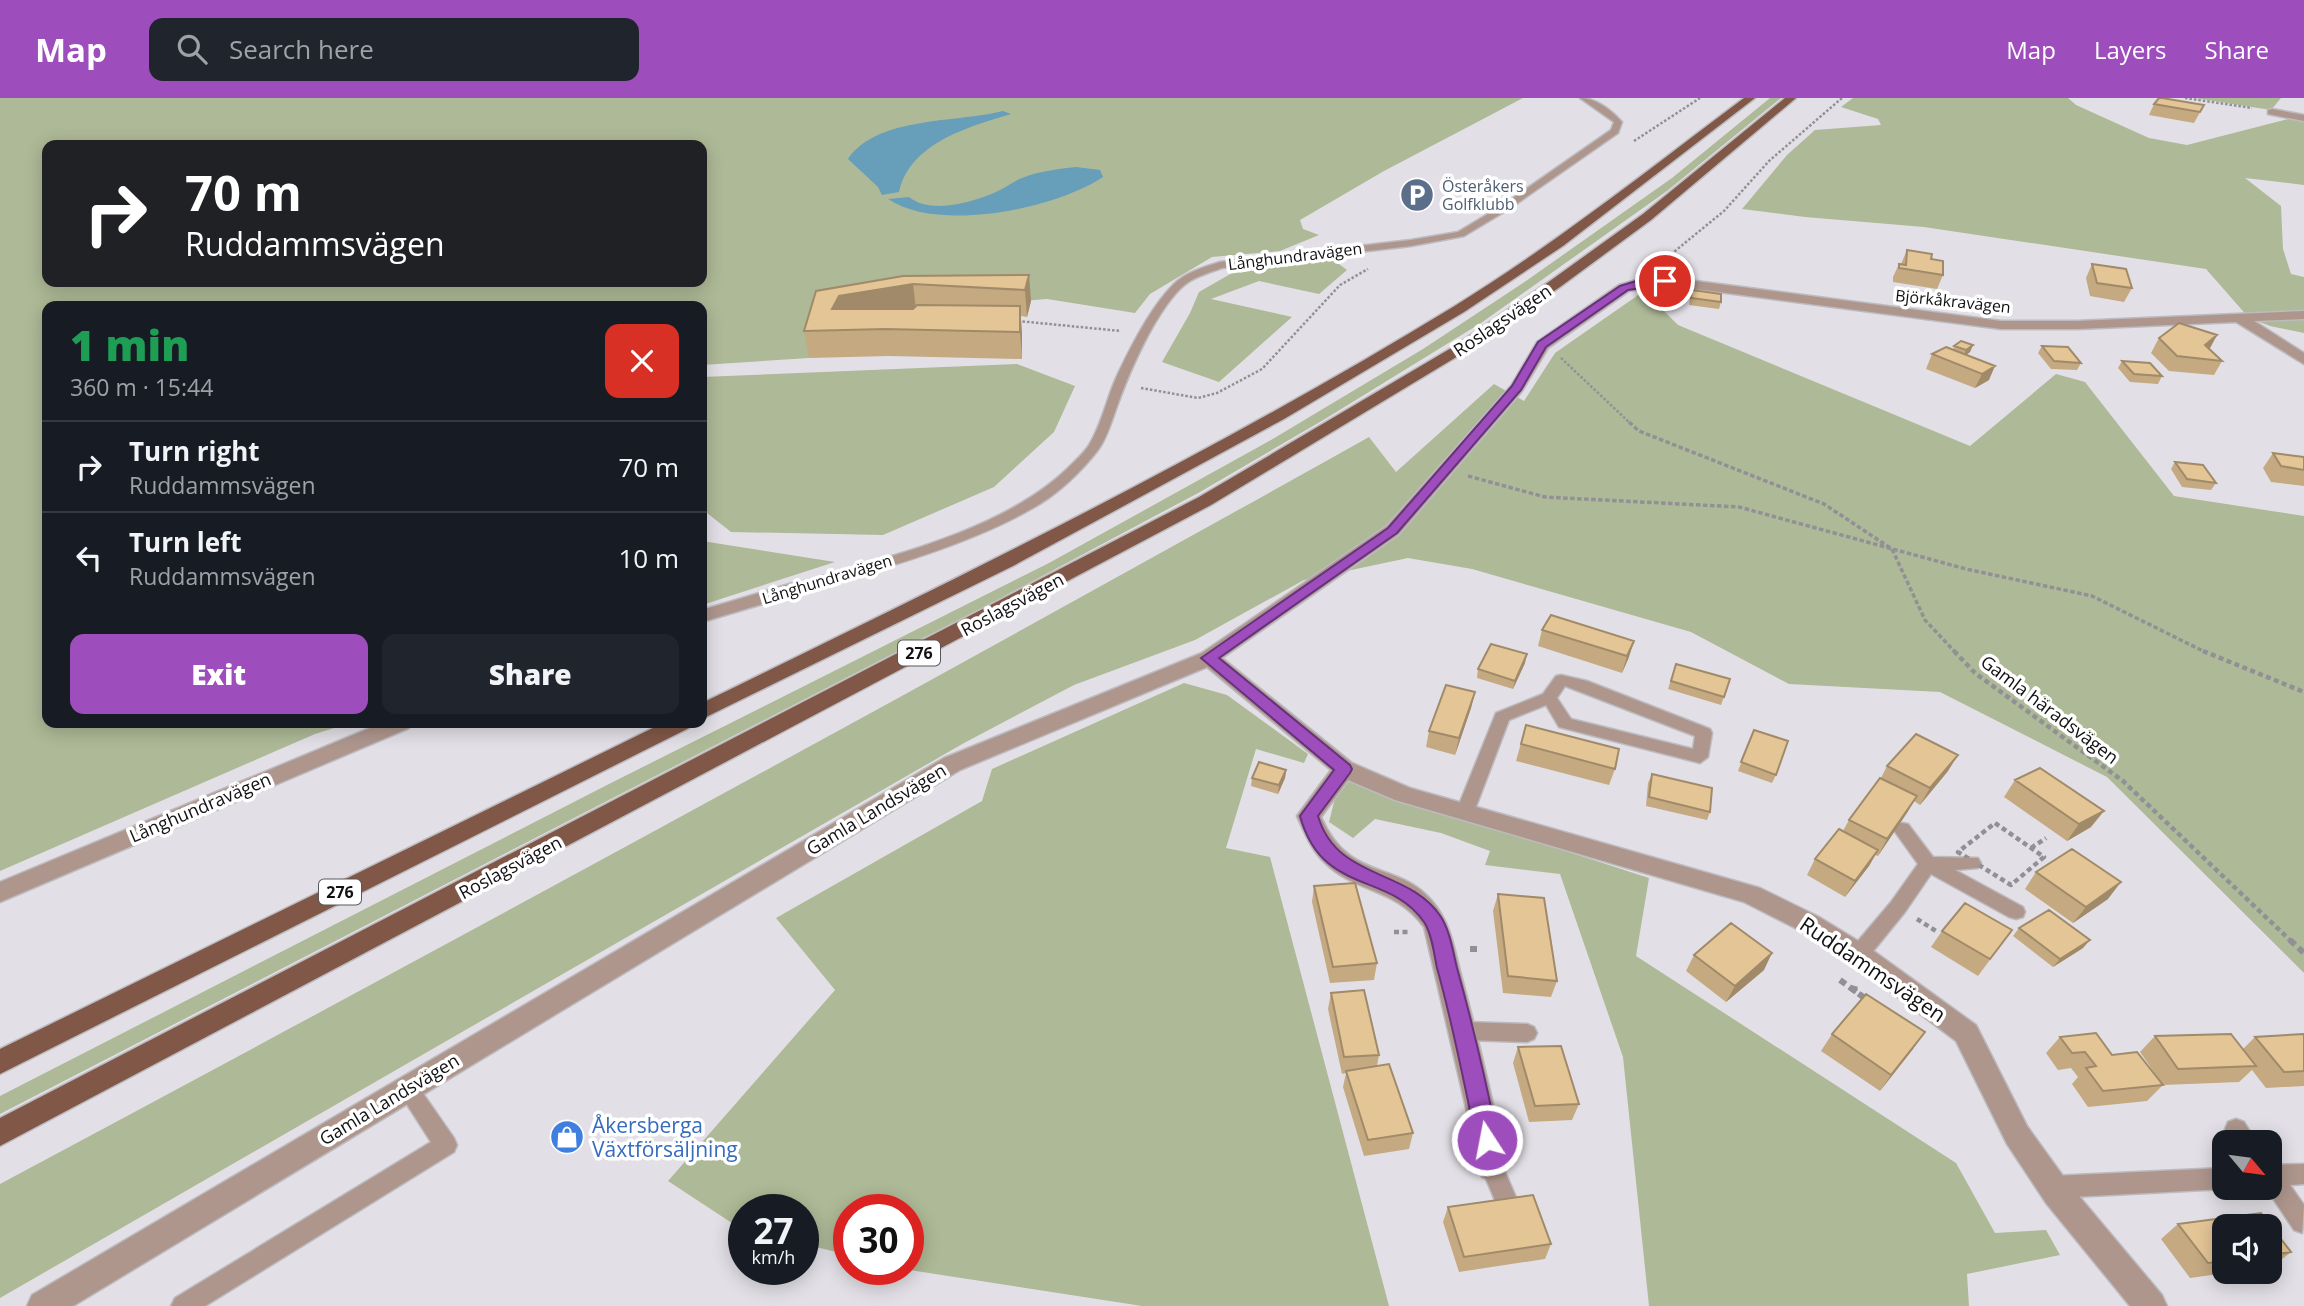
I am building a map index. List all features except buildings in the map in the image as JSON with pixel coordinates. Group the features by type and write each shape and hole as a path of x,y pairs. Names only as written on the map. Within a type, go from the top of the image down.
{"main road":[{"name":"Roslagsvägen","path":"707,710 1006,562 1278,416 1459,309 1559,243 1750,98"},
{"name":"Roslagsvägen","path":"0,1133 1205,501 1446,357 1555,284 1647,217 1791,98"},
{"name":"276","path":"0,1062 671,728"}],"street":[{"path":"2272,112 2304,118"},
{"name":"Björkåkravägen","path":"1657,282 2001,325 2077,326 2304,315"},
{"name":"Gamla Landsvägen","path":"43,1306 952,764 1209,658 1393,530 1517,388 1542,345 1624,288 1657,282"},
{"path":"2238,317 2304,360"},
{"name":"Långhundravägen","path":"707,615 796,588"},
{"name":"Ruddammsvägen","path":"1209,658 1344,769 1403,794 1751,895 1810,924 1859,954 1966,1033 2017,1135 2053,1187 2151,1306"},
{"name":"Långhundravägen","path":"0,892 389,728"},
{"path":"1344,769 1309,816 1314,832 1325,850 1340,864 1418,901 1435,923 1465,1031 1492,1167"}],"lane":[{"name":"Långhundravägen","path":"796,588 894,559 968,533 1028,506 1071,472 1095,446 1123,375 1146,334 1177,286 1196,274 1220,265 1411,243 1461,234 1506,207 1615,131 1618,122 1609,113 1584,98"},
{"path":"1465,812 1502,717 1549,698 1560,680 1582,685 1704,733 1700,757 1565,723 1549,698"},
{"path":"1902,829 1928,864 2016,912"},
{"path":"1859,954 1898,907 1928,864 1965,858"},
{"path":"1465,1031 1527,1032"},
{"path":"183,1306 446,1145 408,1088"},
{"path":"1492,1167 1507,1202"},
{"path":"2282,1175 2304,1174"},
{"path":"2053,1187 2212,1179"},
{"path":"2282,1193 2302,1222"}],"path":[{"path":"1657,282 1645,275 1724,211 1769,161 1842,98"},
{"path":"2185,98 2272,112"},
{"path":"1008,320 1146,334"},
{"path":"1542,345 1553,347 1570,369 1639,432 1824,505 1892,549"},
{"path":"1445,470 1545,497 1739,507 1966,569 2092,596 2211,655 2304,692"},
{"name":"Gamla häradsvägen","path":"1892,549 1925,620 1976,673 2123,781 2304,953"},
{"path":"1965,858 1995,823 2044,857 2011,885"},
{"path":"2031,848 2046,838"},
{"path":"2030,868 2037,872"}],"green space":[{"name":"Österåkers Golfklubb","path":"0,98 1523,98 1384,171 1300,220 1303,229 1319,235 1280,251 1212,257 1150,294 1135,313 1047,299 821,318 809,358 707,365 707,301 42,301 42,728 334,728 0,871"},
{"path":"1770,98 1781,98 1667,191 1481,323 1200,492 997,600 0,1114 0,1096 607,785 1049,563 1271,440 1423,349 1526,281 1672,178"},
{"path":"1853,98 2068,98 2076,105 2149,138 2187,145 2292,118 2304,120 2304,185 2245,178 2281,206 2283,249 2291,274 2304,277 2304,333 2270,326 2249,318 2206,269 1924,227 1742,209 1787,155 1815,130 1881,125 1878,119 1841,107"},
{"path":"2195,98 2281,98 2271,110"},
{"path":"1332,259 1347,270 1319,294 1259,281 1211,299 1292,317 1219,382 1162,362 1199,292 1239,269"},
{"path":"1644,291 1678,325 1970,446 2056,374 2085,382 2174,496 2304,516 2304,973 2107,777 1940,692 1789,684 1691,632 1472,569 1408,558 1304,580 1195,640 1074,685 964,743 0,1298 0,1184 686,814 1369,437 1396,472 1494,384 1524,401 1555,353"},
{"path":"1017,364 1075,386 1054,432 994,487 883,535 731,532 707,513 707,377"},
{"path":"707,542 835,562 707,603"},
{"path":"1184,683 1227,695 1308,754 1304,763 1256,749 1226,848 1270,857 1389,1306 1142,1306 924,1272 924,1194 833,1194 833,1251 819,1248 819,1194 728,1194 728,1220 668,1181 835,990 776,918 982,801 992,769"},
{"path":"1347,780 1649,878 1636,956 1956,1163 1995,1233 2046,1230 2060,1255 1967,1274 1969,1306 1649,1306 1623,1057 1560,874 1485,865 1490,851 1441,833 1375,819 1353,838 1329,822 1335,798"}],"water":[{"path":"1003,111 1011,114 960,131 928,149 905,175 899,192 882,195 878,187 848,159 861,145 898,128"},
{"path":"1076,167 1100,170 1103,177 1056,199 996,213 936,214 910,209 888,199 909,197 929,205 953,205 988,195 1019,179"}],"place":[{"name":"Österåkers Golfklubb","path":"1417,195"},
{"name":"Åkersberga Växtförsäljning","path":"567,1137"}],"route":[{"path":"1487,1140 1465,1031 1435,923 1418,901 1340,864 1325,850 1314,832 1309,816 1344,769 1209,658 1393,530 1517,388 1542,345 1624,288 1665,281"}]}
